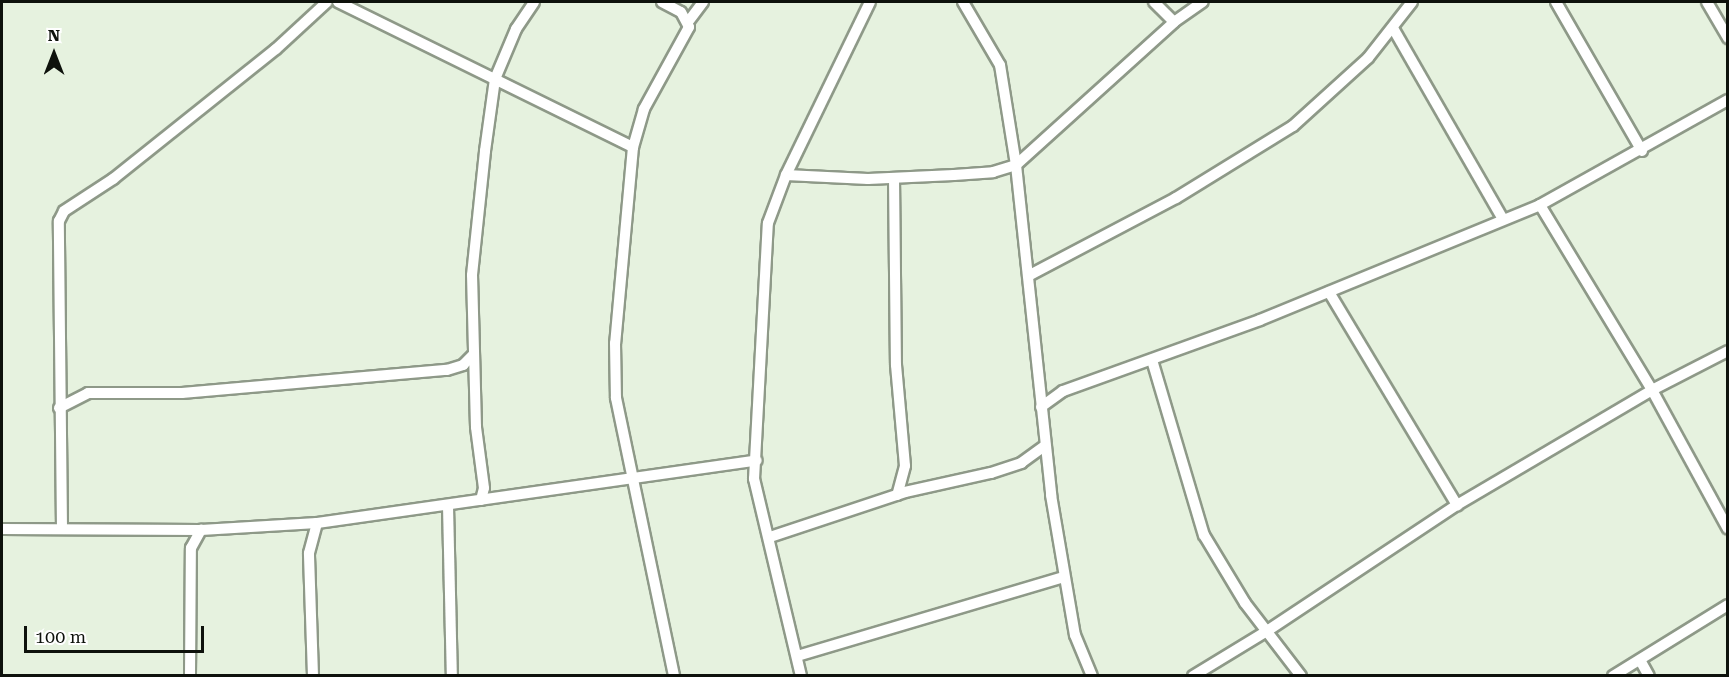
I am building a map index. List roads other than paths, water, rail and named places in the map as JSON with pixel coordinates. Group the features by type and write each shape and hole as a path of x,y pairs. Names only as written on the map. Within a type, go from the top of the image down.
{"street":[{"path":"62,528 59,233 64,212 167,136 276,49 327,2"},
{"path":"338,2 633,147"},
{"path":"481,500 484,488 473,355 472,274 495,79 516,29 534,2"},
{"path":"662,2 681,12 688,22"},
{"path":"674,675 616,398 615,343 633,147 644,109 682,44 688,22 703,2"},
{"path":"801,675 770,537 754,479 757,460 768,223 786,175 870,2"},
{"path":"963,2 1000,64 1016,165 1044,446 1075,635 1092,675"},
{"path":"1154,2 1174,22"},
{"path":"786,175 894,178 993,172 1016,165 1148,49 1174,22 1203,2"},
{"path":"1028,276 1176,198 1293,126 1341,86 1393,28 1412,2"},
{"path":"1556,2 1642,151"},
{"path":"1707,2 1728,38"},
{"path":"1393,28 1503,219"},
{"path":"1041,407 1063,391 1152,360 1329,292 1540,205 1642,151 1728,100"},
{"path":"894,178 896,365 905,466 897,495"},
{"path":"1540,205 1652,390 1728,529"},
{"path":"1329,292 1457,505"},
{"path":"1193,675 1267,631 1457,505 1652,390 1728,351"},
{"path":"59,408 88,393 194,393 447,370 463,365 473,355"},
{"path":"1152,360 1204,535 1245,603 1301,675"},
{"path":"770,537 897,495 1021,463 1044,446"},
{"path":"2,529 201,530 317,523 448,506 632,476 757,460"},
{"path":"448,506 452,675"},
{"path":"313,675 309,553 317,523"},
{"path":"190,675 191,548 201,530"},
{"path":"796,656 1064,577"},
{"path":"1613,675 1728,605"},
{"path":"1640,660 1649,675"}]}
